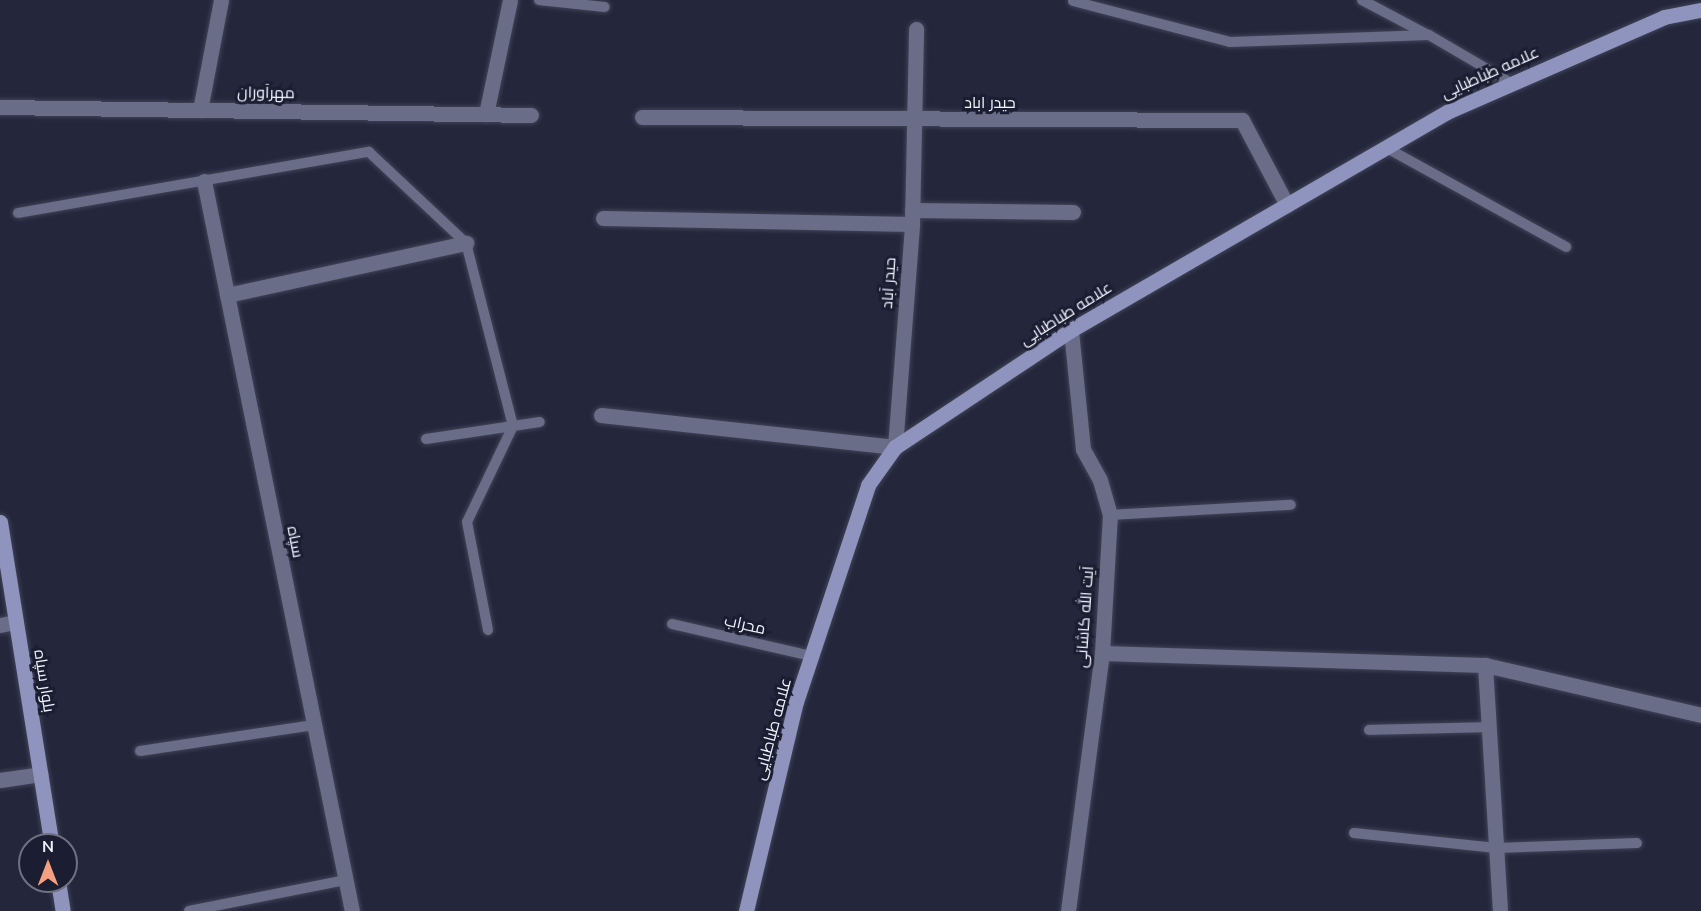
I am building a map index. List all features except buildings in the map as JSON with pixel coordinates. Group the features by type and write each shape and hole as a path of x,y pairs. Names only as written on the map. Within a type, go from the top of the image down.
{"main road":[{"name":"علامه طباطبایی","path":"746,911 812,656 868,485 895,447 1071,330 1385,147 1511,83 1664,17 1701,10"},
{"name":"بلوار سپاه","path":"0,522 50,833"},
{"path":"60,893 63,911"}],"street":[{"path":"200,110 221,0"},
{"path":"486,114 510,0"},
{"name":"حیدر آباد","path":"895,447 912,217 916,28"},
{"name":"مهرآوران","path":"0,107 531,115"},
{"name":"حیدر اباد","path":"642,117 914,121 1242,120 1287,205"},
{"name":"سپاه","path":"204,181 352,911"},
{"path":"603,218 912,217 1073,212"},
{"path":"227,295 466,243"},
{"name":"آیت الله کاشانی","path":"1068,911 1102,653 1110,515 1100,480 1083,449 1071,330"},
{"path":"602,415 895,447"},
{"path":"0,625 16,622"},
{"path":"1102,653 1485,665 1701,715"},
{"path":"1485,665 1500,911"},
{"path":"0,780 40,774"}],"lane":[{"path":"539,0 605,7"},
{"path":"1362,0 1429,35 1511,83"},
{"path":"1073,2 1230,42 1429,35"},
{"path":"1385,147 1566,247"},
{"path":"18,213 369,152 466,243 513,426 467,522 488,630"},
{"path":"426,439 540,422"},
{"path":"1110,515 1291,505"},
{"name":"محراب","path":"672,624 812,656"},
{"path":"140,751 314,724"},
{"path":"1369,730 1489,727"},
{"path":"1354,833 1496,848 1637,843"},
{"path":"189,911 345,879"}]}
